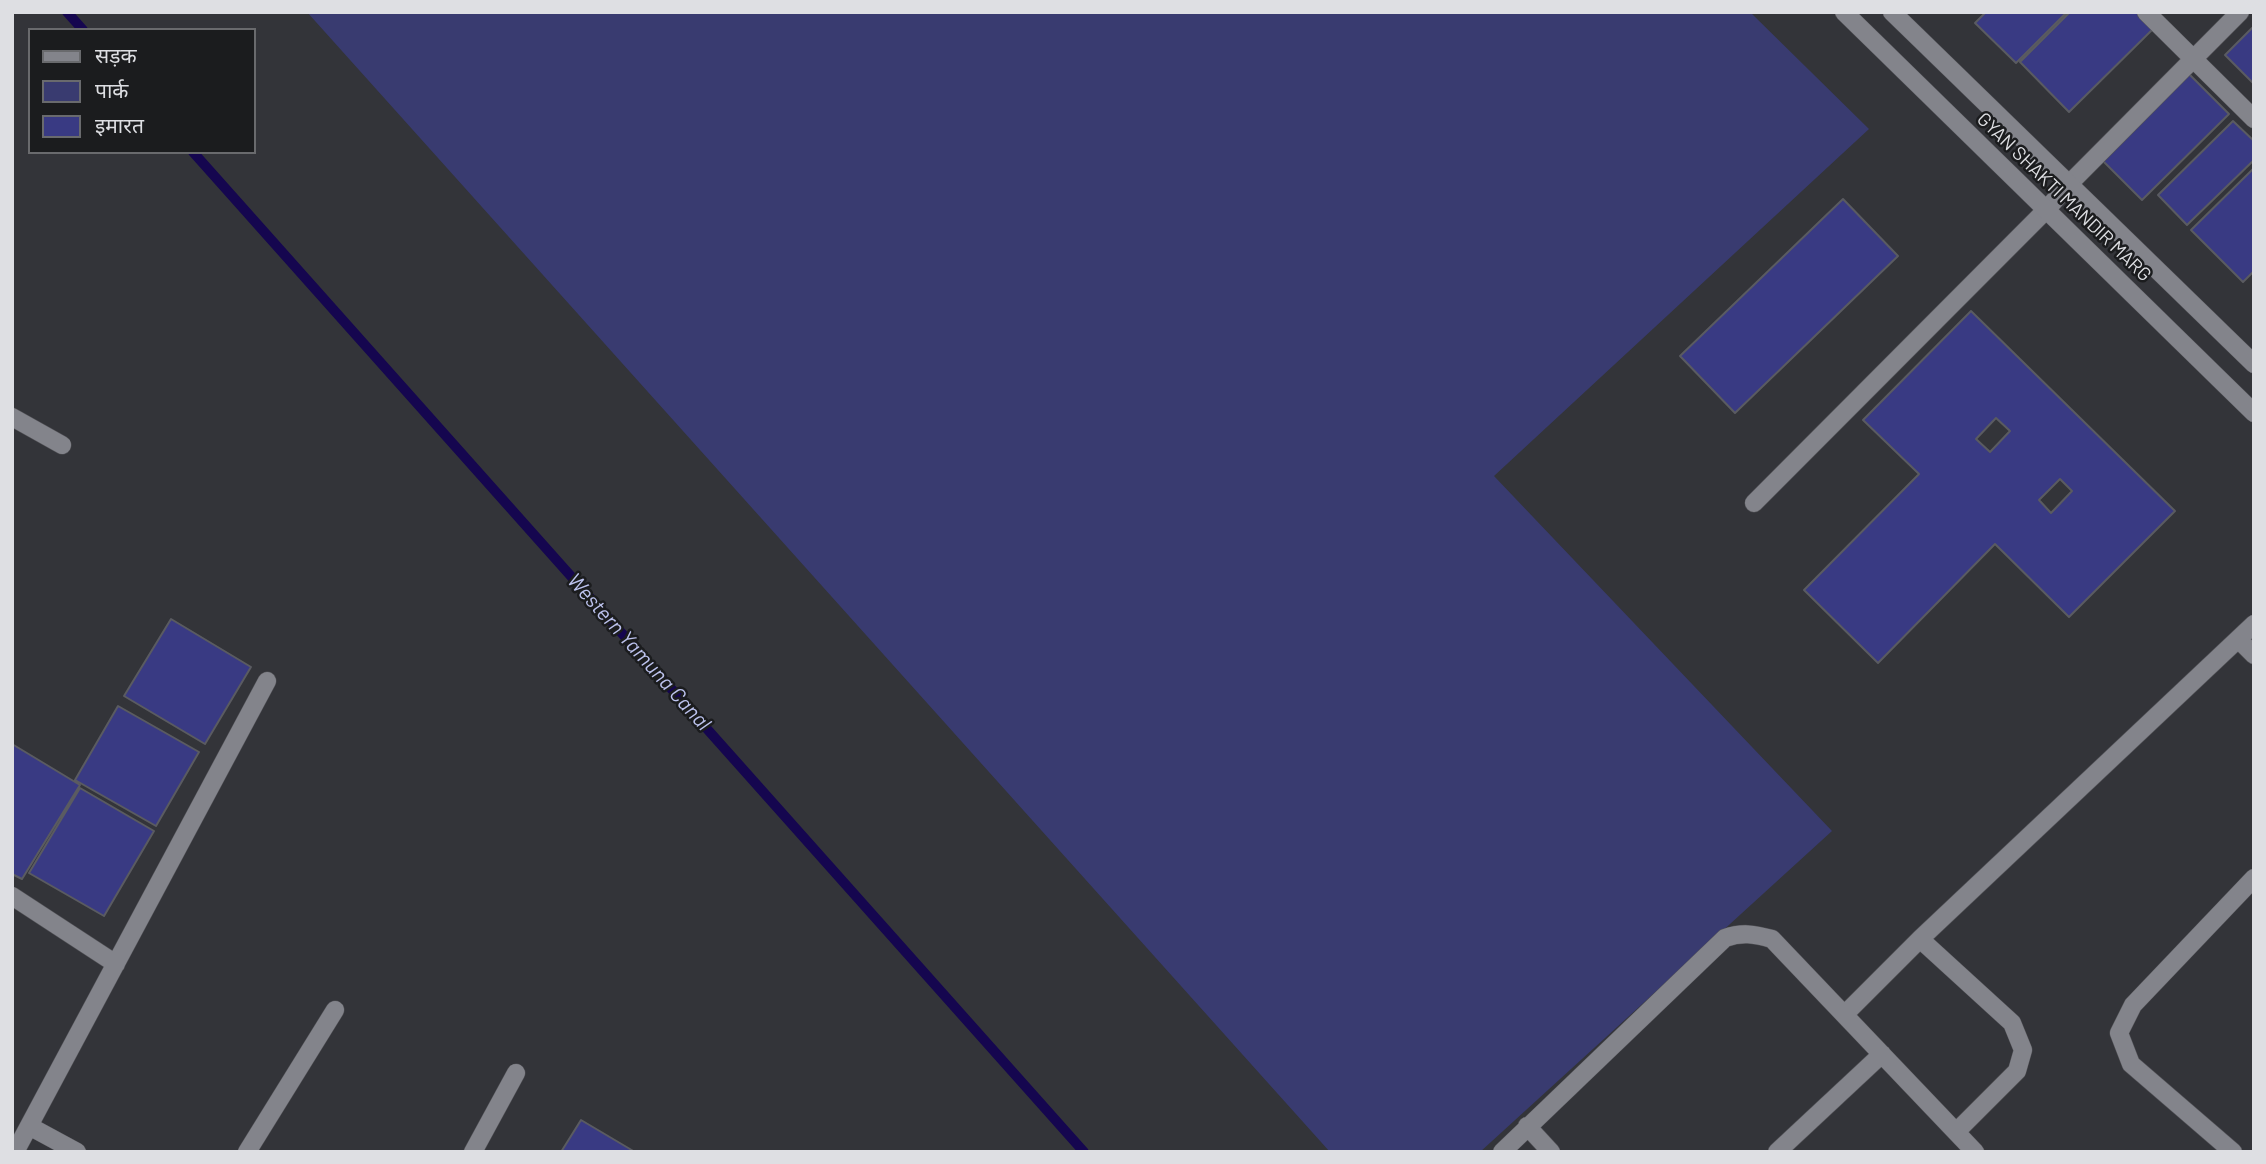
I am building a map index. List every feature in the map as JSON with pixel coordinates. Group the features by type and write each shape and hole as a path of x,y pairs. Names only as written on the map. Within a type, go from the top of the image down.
{"street":[{"name":"GYAN SHAKTI MANDIR MARG","path":"1844,12 2254,413"},
{"name":"GYAN SHAKTI MANDIR MARG","path":"1892,12 2254,364"},
{"path":"2146,12 2254,119"},
{"path":"1754,503 2240,12"},
{"path":"12,416 62,445"},
{"path":"1845,1014 1920,939 2254,624"},
{"path":"2238,639 2254,655"},
{"path":"15,1152 267,681"},
{"path":"2233,1152 2132,1064 2119,1033 2133,1005 2254,878"},
{"path":"12,896 116,964"},
{"path":"1502,1152 1725,938 1752,933 1772,939 1975,1152"},
{"path":"1920,939 2012,1023 2023,1050 2017,1071 1957,1131"},
{"path":"247,1152 335,1010"},
{"path":"1777,1152 1882,1054"},
{"path":"473,1152 516,1073"},
{"path":"29,1126 77,1152"},
{"path":"1527,1126 1551,1152"}],"green space":[{"path":"307,12 1750,12 1869,129 1494,476 1832,831 1480,1152 1330,1152"}],"building":[{"path":"1986,12 2067,12 2016,63 1975,23"},
{"path":"2070,12 2139,12 2154,28 2069,112 2020,62"},
{"path":"2254,29 2254,84 2225,55"},
{"path":"2187,72 2229,114 2142,200 2100,158"},
{"path":"2233,121 2254,141 2254,160 2187,225 2158,195"},
{"path":"2254,168 2254,271 2243,282 2191,230"},
{"path":"1843,199 1898,256 1735,413 1680,356"},
{"path":"1971,311 2175,511 2069,617 1995,544 1878,663 1804,590 1919,474 1863,420","holes":["1996,418 2010,431 1990,452 1976,439","2060,479 2072,491 2051,513 2039,500"]},
{"path":"171,619 251,667 205,744 124,696"},
{"path":"118,706 199,752 156,826 75,780"},
{"path":"12,744 80,785 22,879 12,874"},
{"path":"80,788 154,831 104,916 29,873"},
{"path":"581,1120 635,1152 561,1152"}],"waterway":[{"name":"Western Yamuna Canal","path":"67,12 81,28"},
{"name":"Western Yamuna Canal","path":"195,154 1084,1152"}]}
